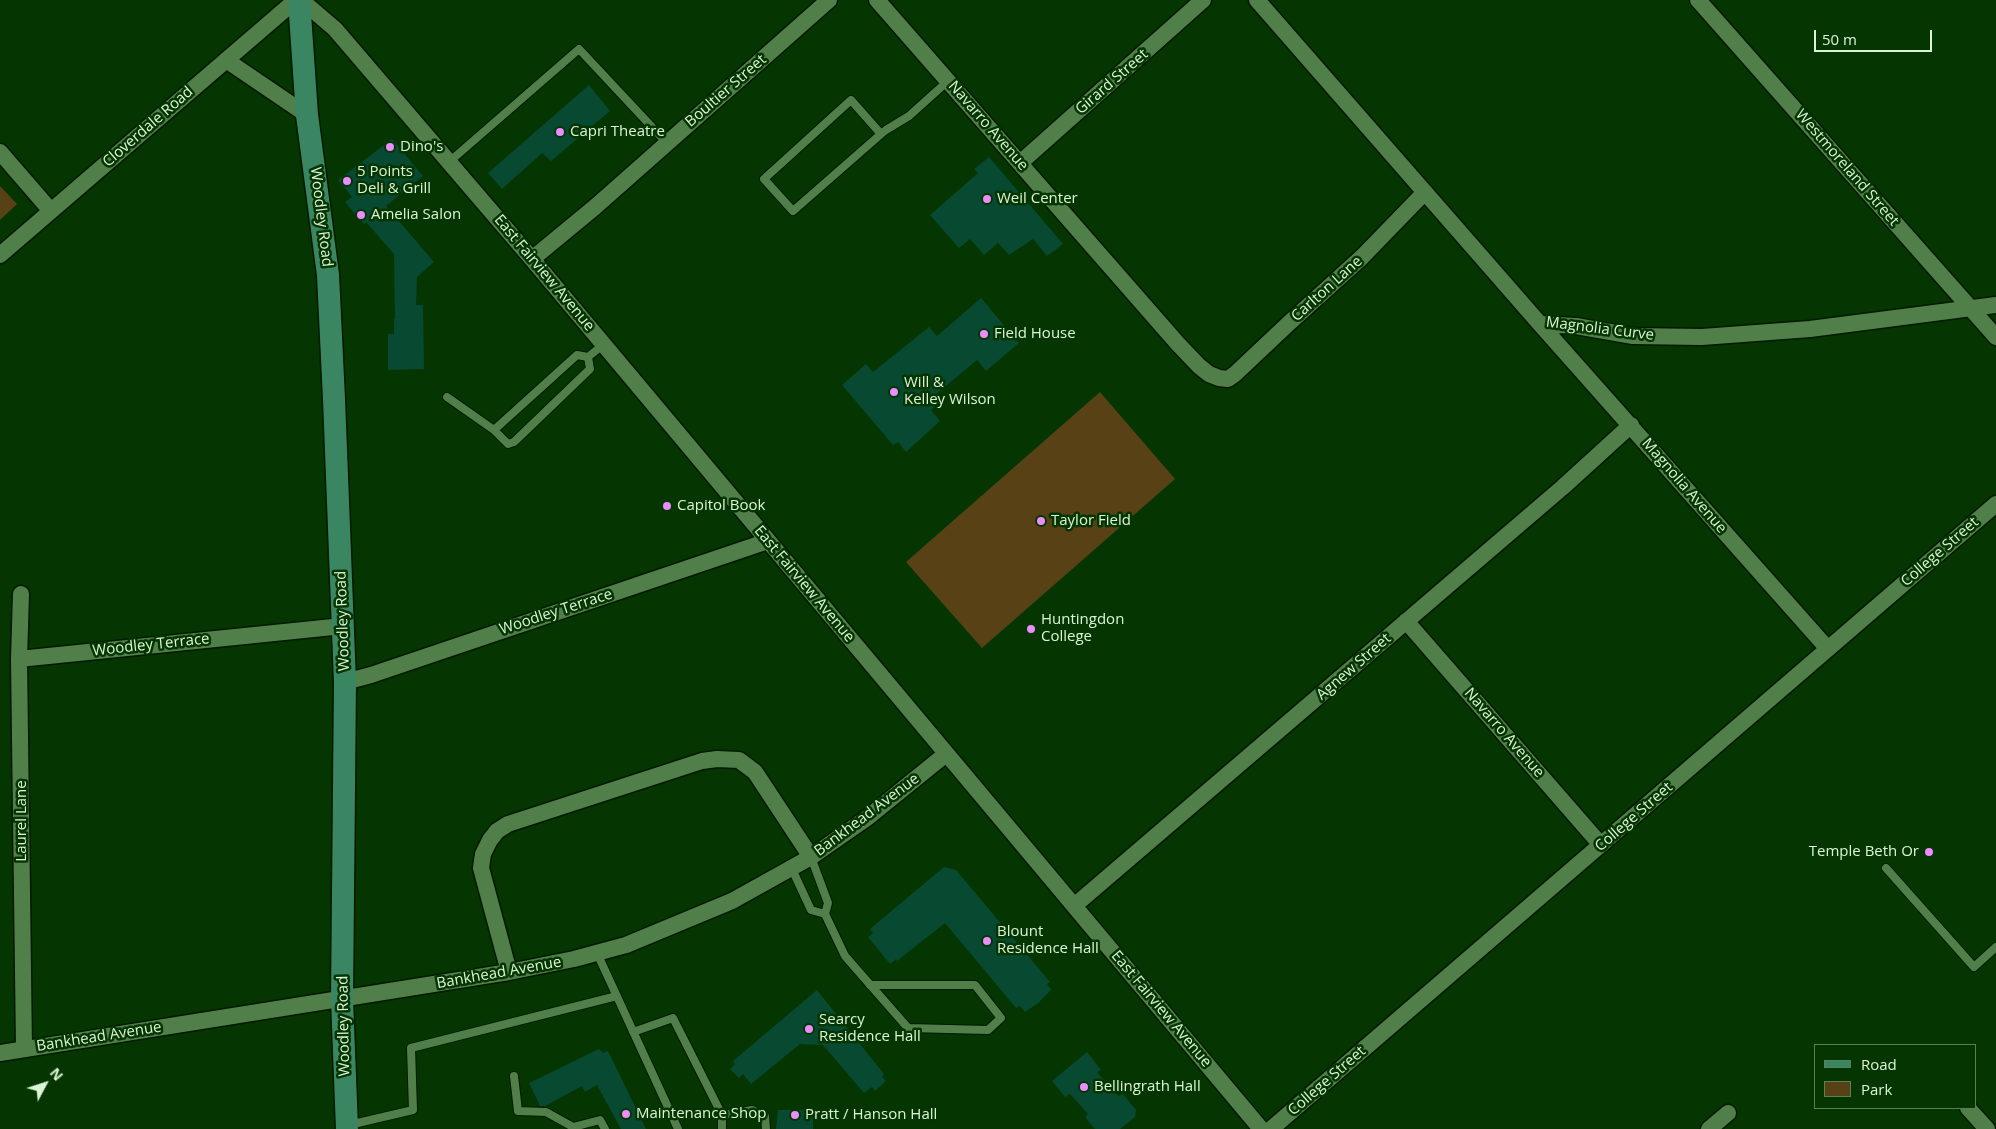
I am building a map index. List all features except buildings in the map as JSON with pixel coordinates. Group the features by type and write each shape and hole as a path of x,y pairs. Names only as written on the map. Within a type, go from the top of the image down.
{"main road":[{"name":"Woodley Road","path":"299,0 307,115 328,275 343,626 345,682 342,999 347,1128"}],"street":[{"name":"Cloverdale Road","path":"0,255 226,60 299,0"},
{"name":"East Fairview Avenue","path":"299,0 335,29 532,259 1261,1129"},
{"name":"Boultier Street","path":"532,259 829,0"},
{"name":"Navarro Avenue","path":"877,0 949,80 1178,344 1209,374 1224,379"},
{"name":"Girard Street","path":"1020,163 1203,0"},
{"name":"Magnolia Curve","path":"1257,0 1540,324 1576,326 1633,336 1702,338 1820,328 1996,305"},
{"name":"Westmoreland Street","path":"1698,0 1996,337"},
{"path":"226,60 307,115"},
{"path":"0,152 51,211"},
{"name":"Carlton Lane","path":"1224,379 1235,374 1362,257 1425,192"},
{"name":"Magnolia Avenue","path":"1540,324 1828,649"},
{"name":"Agnew Street","path":"1074,906 1563,488 1631,425"},
{"name":"College Street","path":"1271,1129 1996,504"},
{"name":"Woodley Terrace","path":"345,682 371,675 768,541"},
{"name":"Laurel Lane","path":"21,594 19,659 24,1049"},
{"name":"Navarro Avenue","path":"1406,621 1601,845"},
{"name":"Woodley Terrace","path":"19,659 343,626"},
{"name":"Bankhead Avenue","path":"0,1053 509,972 626,945 699,916 761,887 792,869 867,818 946,754"},
{"path":"509,972 481,868 483,854 490,840 497,831 508,824 702,762 717,758 739,760 755,772 811,857"},
{"path":"1969,1109 1987,1129"},
{"path":"1710,1129 1728,1113"}],"lane":[{"path":"449,162 580,49 666,142"},
{"path":"881,134 851,100 764,179 793,211 881,134 909,116 949,80"},
{"path":"494,430 577,355 588,357 604,344"},
{"path":"447,398 494,430 508,444 514,442 590,369 588,357"},
{"path":"811,857 828,903 825,914 845,956 870,985 908,1028 988,1030 1001,1018 975,985 870,985"},
{"path":"1886,868 1974,967 1996,947"},
{"path":"792,869 811,910 825,914"},
{"path":"597,953 678,1129"},
{"path":"347,1128 414,1110 411,1048 617,996"},
{"path":"633,1032 673,1018 722,1115 722,1129"},
{"path":"514,1076 518,1111 546,1112 573,1128 600,1120 605,1129"},
{"path":"722,1115 752,1110 765,1116 766,1129"}],"green space":[{"path":"0,186 17,204 0,220"},
{"name":"Taylor Field","path":"1100,392 1175,479 982,648 906,562"}],"place":[{"name":"Capri Theatre","path":"560,132"},
{"name":"Dino's","path":"390,147"},
{"name":"5 Points Deli & Grill","path":"347,181"},
{"name":"Weil Center","path":"987,199"},
{"name":"Amelia Salon","path":"361,215"},
{"name":"Field House","path":"984,334"},
{"name":"Will & Kelley Wilson","path":"894,392"},
{"name":"Capitol Book","path":"667,506"},
{"name":"Taylor Field","path":"1041,521"},
{"name":"Huntingdon College","path":"1031,629"},
{"name":"Temple Beth Or","path":"1929,852"},
{"name":"Blount Residence Hall","path":"987,941"},
{"name":"Searcy Residence Hall","path":"809,1029"},
{"name":"Bellingrath Hall","path":"1084,1087"},
{"name":"Maintenance Shop","path":"626,1114"},
{"name":"Pratt / Hanson Hall","path":"795,1115"}]}
